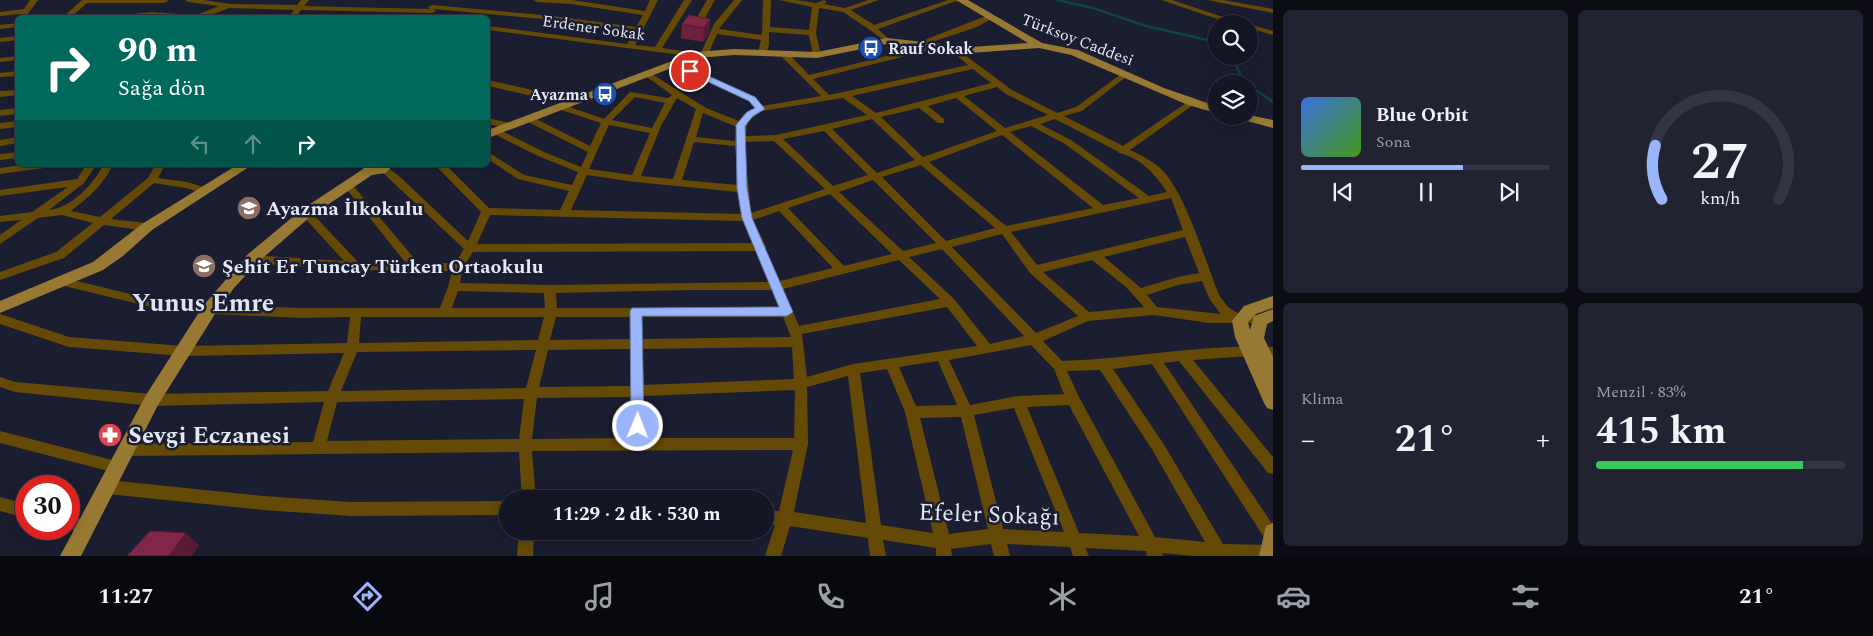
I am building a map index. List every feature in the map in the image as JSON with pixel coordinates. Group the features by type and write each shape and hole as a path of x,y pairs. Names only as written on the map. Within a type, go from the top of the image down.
{"main road":[{"name":"Türksoy Caddesi","path":"960,0 1039,45 1074,52 1192,103 1208,108"},
{"path":"491,132 700,54 762,53 817,55 887,41 982,50 1039,45"},
{"path":"1258,120 1273,124"},
{"path":"0,307 64,282 108,260 147,228 243,167"},
{"path":"70,556 108,487 116,467 152,400 209,310 252,259 306,213 346,184 378,167"},
{"path":"1273,302 1250,310 1240,321 1243,337 1262,352 1273,403"},
{"path":"1266,318 1256,328 1256,338 1273,375"}],"street":[{"path":"0,14 24,14 34,0"},
{"path":"68,15 85,0 165,1"},
{"path":"189,0 228,6 432,9 553,18 638,30"},
{"path":"202,15 242,0"},
{"path":"293,15 306,0"},
{"path":"537,0 572,1 646,13"},
{"path":"630,46 654,0"},
{"path":"688,0 689,19"},
{"path":"658,49 711,0"},
{"path":"700,54 716,27 738,0"},
{"path":"762,53 766,29 767,0"},
{"path":"782,0 845,10 873,28 887,41"},
{"path":"816,6 827,0"},
{"path":"845,10 874,0"},
{"path":"873,28 955,0"},
{"path":"1165,0 1212,15"},
{"path":"1211,0 1273,11"},
{"path":"1239,0 1260,8"},
{"path":"151,15 165,1"},
{"path":"539,33 572,1"},
{"path":"816,6 812,33 817,55"},
{"path":"920,43 990,18"},
{"path":"689,19 765,38"},
{"path":"0,26 15,24"},
{"name":"Erdener Sokak","path":"490,28 700,54"},
{"path":"766,29 812,33"},
{"path":"1258,29 1273,33"},
{"path":"0,40 15,38"},
{"path":"807,78 936,46"},
{"path":"954,48 974,66 1009,92 1145,162 1161,175 1173,194 1214,297 1224,310 1240,321"},
{"path":"784,54 827,98"},
{"path":"0,60 15,58"},
{"path":"673,63 752,99 760,109"},
{"path":"773,556 785,518 801,444 801,384 797,337 778,286 747,218 742,188 741,125 750,114 760,109 845,95 974,66"},
{"path":"0,75 15,73"},
{"path":"647,73 673,98"},
{"path":"442,167 486,211 747,218 922,161 1002,132 1080,109 1124,74"},
{"path":"490,84 572,102"},
{"path":"691,139 741,142 776,138 921,105 998,84"},
{"path":"0,94 15,92"},
{"path":"564,213 606,122 633,94 673,98 717,118 741,125"},
{"path":"845,95 874,116 922,161 1004,230 1034,270 1087,317"},
{"path":"957,95 1101,209"},
{"path":"635,179 655,130 673,98"},
{"path":"1122,151 1192,103"},
{"path":"921,105 941,122"},
{"path":"561,107 606,122 655,130"},
{"path":"677,182 700,109"},
{"path":"0,113 15,111"},
{"path":"529,119 594,151"},
{"path":"490,121 510,126"},
{"path":"0,126 15,124"},
{"path":"1034,124 1068,142 1147,199"},
{"path":"826,128 944,245 1059,366 1073,398 1153,550"},
{"path":"491,132 583,171 635,179 742,188"},
{"path":"776,138 830,191 950,302 987,349"},
{"path":"0,143 15,140"},
{"path":"0,157 15,155"},
{"path":"490,156 521,177 574,189"},
{"path":"0,172 31,167"},
{"path":"0,240 81,182 90,167"},
{"path":"62,212 95,185 107,167"},
{"path":"0,276 60,255 152,180 159,167"},
{"path":"378,167 402,182 444,228 470,248 761,247"},
{"path":"152,180 187,185 206,191"},
{"path":"0,193 81,182"},
{"path":"346,184 366,205 415,267"},
{"path":"454,287 550,289 778,286 1004,230 1173,194"},
{"path":"781,207 841,270"},
{"path":"444,313 454,287 458,267 470,248 486,211"},
{"path":"0,219 62,212 101,222 147,228"},
{"path":"306,213 355,266"},
{"path":"1034,270 1189,232"},
{"path":"1094,255 1139,293 1154,311"},
{"path":"252,259 355,266 458,267"},
{"path":"1139,293 1178,281 1206,276"},
{"path":"64,282 172,308 302,314 356,312 787,312"},
{"path":"528,490 525,445 532,392 545,345 551,312 550,289"},
{"path":"0,318 69,342 183,351 638,344 797,337 950,302"},
{"path":"636,311 638,344 637,444"},
{"path":"0,382 15,387 152,400 638,391 801,384 853,370 942,357 1035,339 1087,317 1154,311 1240,321 1266,318"},
{"path":"318,448 332,397 353,347 356,312"},
{"path":"1059,366 1103,365 1182,356 1262,352"},
{"path":"1182,356 1273,468"},
{"path":"942,357 966,411 1002,556"},
{"path":"1155,359 1271,545"},
{"path":"891,364 912,412 943,549"},
{"path":"1103,365 1158,447 1221,553"},
{"path":"853,370 878,556"},
{"path":"912,412 966,411 1018,402 1073,398"},
{"path":"1018,402 1081,556"},
{"path":"0,437 116,467"},
{"path":"125,450 801,444"},
{"path":"108,487 350,510 499,508"},
{"path":"0,504 15,508"},
{"name":"Efeler Sokağı","path":"774,517 875,531 943,549 996,536 1075,541 1153,550 1221,553 1271,545"},
{"path":"80,525 86,527"},
{"path":"525,556 526,540"}],"building":[{"path":"689,15 710,19 704,28 682,24"},
{"path":"150,531 186,533 169,556 127,556"}],"waterway":[{"path":"1057,0 1093,8 1146,26 1208,40"},
{"path":"1236,65 1241,75"},
{"path":"1258,91 1273,102"}],"place":[{"name":"Rauf Sokak","path":"871,48"},
{"name":"Ayazma","path":"605,94"},
{"name":"Ayazma İlkokulu","path":"249,208"},
{"name":"Şehit Er Tuncay Türken Ortaokulu","path":"204,266"},
{"name":"Sevgi Eczanesi","path":"110,435"}],"district":[{"name":"Yunus Emre","path":"203,302"}],"route":[{"path":"638,426 636,311 787,312 778,286 747,218 742,188 741,125 750,114 760,109 752,99 690,71"}]}
